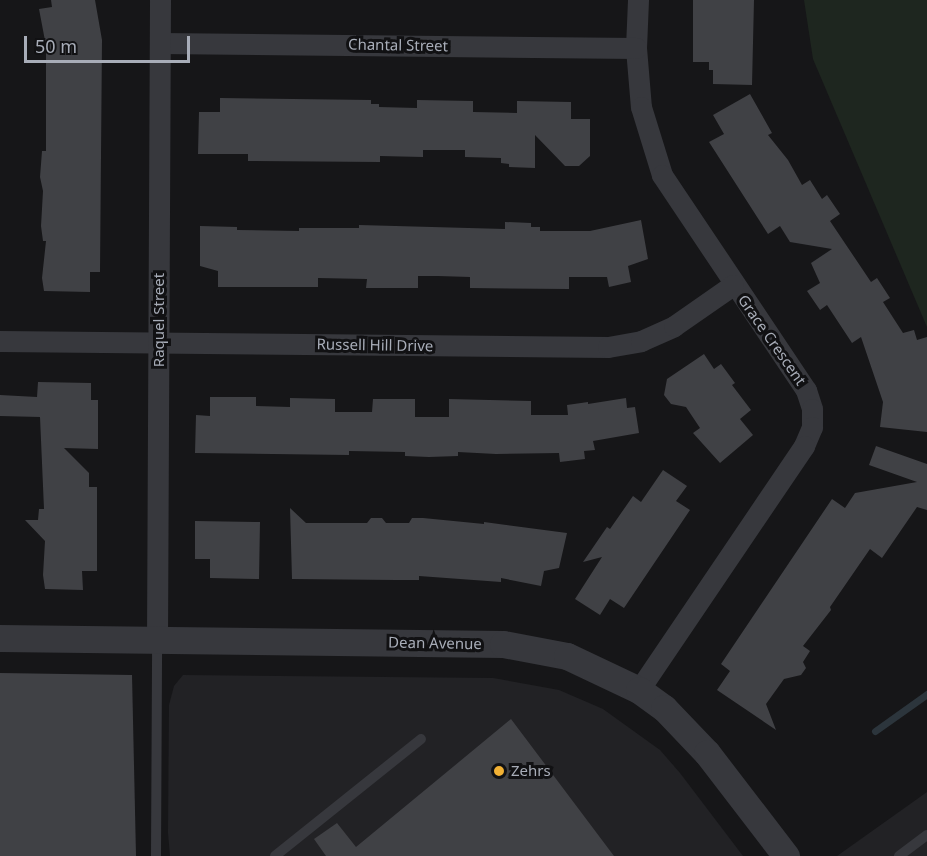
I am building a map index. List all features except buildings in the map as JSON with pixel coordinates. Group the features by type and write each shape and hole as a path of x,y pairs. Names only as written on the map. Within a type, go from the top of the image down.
{"street":[{"name":"Raquel Street","path":"157,640 160,0"},
{"name":"Grace Crescent","path":"638,0 636,48 641,107 662,175 733,285 806,390 812,409 812,427 804,446 639,690"},
{"name":"Chantal Street","path":"160,43 636,48"},
{"name":"Russell Hill Drive","path":"0,341 608,347 641,341 674,326 733,285"},
{"name":"Dean Avenue","path":"0,638 503,644 567,656 639,690 664,708 708,753 785,856"}],"lane":[{"path":"156,856 157,640"},
{"path":"275,856 421,739"},
{"path":"899,856 927,835"}],"shaded area":[{"path":"804,0 927,0 927,327 813,59"},
{"path":"183,675 493,678 559,690 603,709 660,750 743,856 170,856 168,833 169,705 174,686"},
{"path":"927,792 927,856 837,856"}],"waterway":[{"path":"875,731 927,694"}],"place":[{"name":"Zehrs","path":"499,771"}]}
